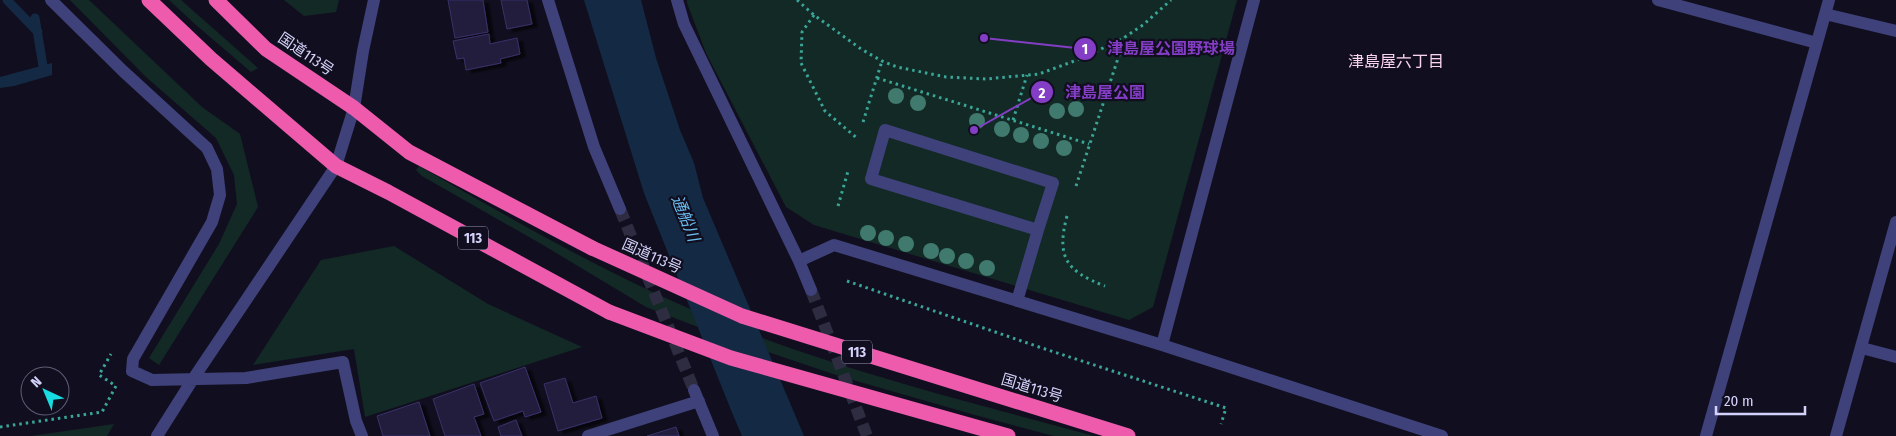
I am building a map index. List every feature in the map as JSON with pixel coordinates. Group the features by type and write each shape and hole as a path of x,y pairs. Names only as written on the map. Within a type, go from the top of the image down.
{"highway":[{"name":"113","path":"149,0 211,59 336,166 388,192 610,312 731,358 1008,436"},
{"name":"国道113号","path":"216,0 266,49 354,108 409,152 592,248 742,316 1128,436"}],"street":[{"path":"51,0 123,71 207,148 216,169 220,195 212,222 133,359 132,371 152,380 246,378 344,362 356,421 362,436"},
{"path":"157,436 192,379 336,166 354,108 363,51 374,0"},
{"path":"548,0 594,147 620,209"},
{"path":"676,0 684,24 799,261 811,290"},
{"path":"1162,345 1254,0"},
{"path":"1658,0 1817,43"},
{"path":"1706,436 1829,0"},
{"path":"1825,14 1896,30"},
{"path":"1018,301 1053,183 885,130 871,179 1038,230"},
{"path":"1836,436 1896,222"},
{"path":"799,261 834,246 1162,345 1442,436"},
{"path":"1862,348 1896,357"},
{"path":"588,436 696,396 713,436"}],"path":[{"path":"797,0 814,15 861,49 897,67 946,77 986,79 1039,74 1085,57 1125,37 1143,25 1171,0"},
{"path":"814,15 802,32 801,63 825,112 858,140"},
{"path":"1074,192 1125,37"},
{"path":"1014,120 1027,75"},
{"path":"877,78 1089,144"},
{"path":"1069,210 1063,252 1070,267 1084,278 1105,286"},
{"path":"847,281 1039,347 1226,408 1221,424"},
{"path":"0,427 102,412 116,386 99,375 113,350"}],"green space":[{"path":"70,0 89,0 202,107 240,134 258,207 159,365 149,358 219,244 237,204 234,175 216,138 146,77"},
{"path":"169,0 181,0 258,68 251,72"},
{"path":"284,0 339,0 336,12 304,16"},
{"path":"687,0 1237,0 1153,307 1129,320 814,225 786,207 706,53"},
{"path":"419,166 579,255 703,315 789,348 832,362 1094,436 1054,436 839,376 724,337 646,307 543,245 422,176 416,170"},
{"path":"394,246 488,304 582,347 365,417 354,349 253,365 321,260"},
{"path":"114,424 107,436 31,436"}],"water":[{"name":"通船川","path":"584,0 641,0 656,58 680,130 694,163 703,198 804,436 742,436 644,193"},
{"path":"52,63 52,75 0,88 0,77"}],"building":[{"path":"448,0 483,0 488,32 455,38"},
{"path":"501,0 527,0 532,24 507,29"},
{"path":"489,34 490,44 517,38 520,54 500,59 501,63 466,70 464,58 457,59 453,41"},
{"path":"525,367 541,412 525,417 523,411 494,421 480,383"},
{"path":"565,378 573,403 596,396 602,418 558,431 544,384"},
{"path":"474,384 484,414 474,417 481,436 445,436 433,399"},
{"path":"419,402 430,436 383,436 377,416"},
{"path":"516,420 522,436 501,436 498,427"},
{"path":"676,427 679,436 647,436"}],"waterway":[{"path":"7,0 38,32"},
{"path":"35,18 44,72 39,73"}],"tunnel":[{"path":"620,209 694,390"},
{"path":"811,290 867,436"}],"place":[{"name":"津島屋公園野球場","path":"984,38"},
{"name":"津島屋公園","path":"974,130"}],"district":[{"name":"津島屋六丁目","path":"1396,61"}]}
